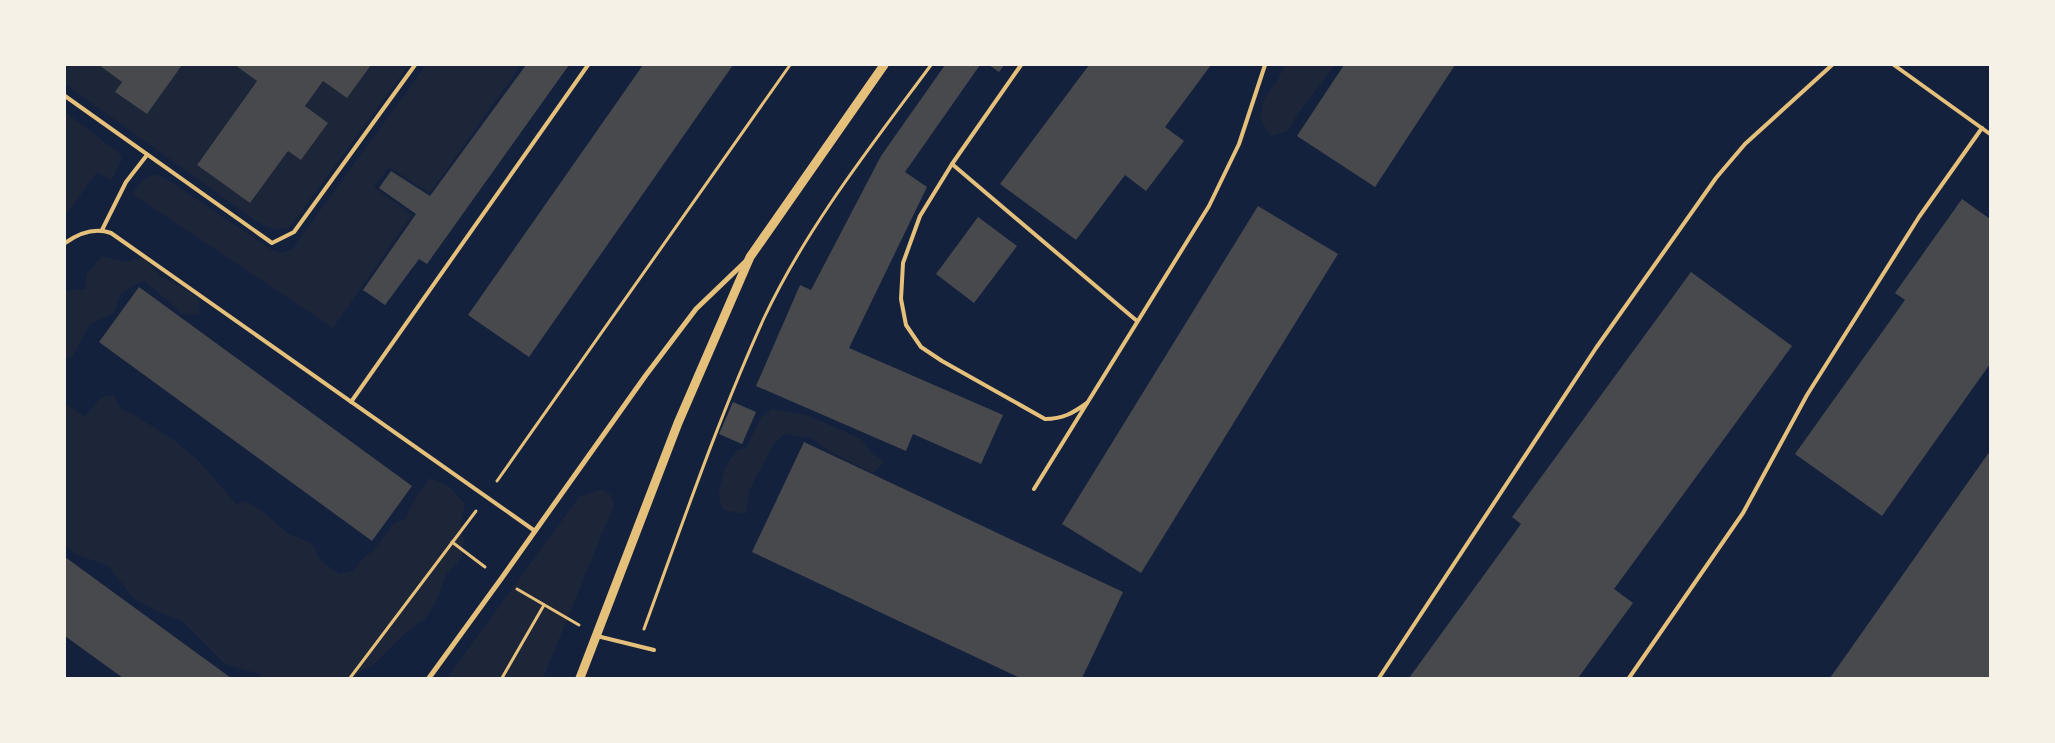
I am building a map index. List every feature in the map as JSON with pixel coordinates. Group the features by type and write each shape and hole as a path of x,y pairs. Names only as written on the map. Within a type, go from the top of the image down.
{"street":[{"path":"428,678 646,375 696,309 750,257 884,65"},
{"path":"580,678 678,423 750,257"}],"lane":[{"path":"65,96 272,243 294,232 415,65"},
{"path":"351,402 588,65"},
{"path":"1021,65 952,164 920,216 904,263 901,299 906,325 921,347 928,352 1045,419 1060,419 1087,403"},
{"path":"1034,489 1209,206 1240,144 1265,65"},
{"path":"1379,678 1596,348 1716,178 1745,144 1832,65"},
{"path":"1894,65 1990,134"},
{"path":"1629,678 1743,514 1807,395 1919,217 1982,128"},
{"path":"102,230 126,182 147,155"},
{"path":"952,164 1137,322"},
{"path":"65,243 85,233 102,230 118,238 535,531"},
{"path":"597,636 654,650"}],"path":[{"path":"350,678 486,498 790,65"},
{"path":"637,646 711,447 765,317 814,228 931,65"},
{"path":"452,542 501,579 597,636"},
{"path":"502,678 544,606"}],"shaded area":[{"path":"65,65 99,65 122,82 116,92 147,114 182,65 235,65 257,81 197,165 250,203 288,151 301,160 328,123 305,106 323,81 371,65 409,65 290,227 277,229 256,221 65,84"},
{"path":"426,65 521,65 430,193 389,167 374,187 412,215 333,328 132,194 146,178 160,175 272,250 283,253 293,248"},
{"path":"1284,65 1335,65 1296,116 1288,131 1271,136 1260,119 1264,99 1279,78"},
{"path":"65,112 119,153 122,160 111,180 97,172 65,216"},
{"path":"102,256 127,262 142,257 161,276 199,299 199,315 182,314 144,280 121,293 114,313 90,324 72,357 65,358 65,291 85,289 87,274"},
{"path":"114,395 121,409 136,416 175,441 200,462 236,504 247,501 289,534 313,544 320,560 340,574 353,571 365,556 373,551 394,523 405,519 417,495 430,478 450,487 465,504 461,522 464,542 461,559 446,574 436,602 426,618 400,638 374,664 350,678 261,678 259,674 225,664 182,621 158,612 134,599 108,566 75,554 65,545 65,403 85,417 100,398"},
{"path":"772,409 807,415 861,439 870,451 884,462 873,473 832,453 811,438 784,434 773,445 749,491 746,514 723,510 718,494 725,467 737,450 746,448 761,418"},
{"path":"602,489 611,495 614,505 543,678 447,678 579,497"}],"building":[{"path":"99,65 182,65 147,114 115,92 122,82"},
{"path":"235,65 371,65 347,98 323,81 305,106 328,123 301,160 288,151 250,203 197,165 257,81"},
{"path":"526,65 569,65 427,264 419,259 385,305 363,290 416,214 379,188 391,171 430,196"},
{"path":"643,65 733,65 529,357 468,315"},
{"path":"945,65 980,65 905,172 927,187 849,348 1003,415 981,464 913,434 906,451 756,386 800,285 811,290 881,156"},
{"path":"989,65 1004,65 999,72"},
{"path":"1089,65 1211,65 1165,127 1184,141 1146,191 1125,175 1076,240 1000,184"},
{"path":"1344,65 1455,65 1375,187 1297,136"},
{"path":"1962,199 1990,219 1990,364 1882,516 1795,454 1905,300 1895,293"},
{"path":"1258,206 1338,254 1141,573 1062,524"},
{"path":"978,217 1017,246 974,303 936,274"},
{"path":"1691,272 1792,346 1614,589 1633,603 1578,678 1409,678 1521,524 1512,517"},
{"path":"139,287 412,486 372,541 99,342"},
{"path":"733,402 756,412 742,444 719,434"},
{"path":"804,442 1123,592 1082,678 1020,678 752,552"},
{"path":"1990,451 1990,678 1830,678"},
{"path":"65,557 231,678 123,678 65,636"}]}
